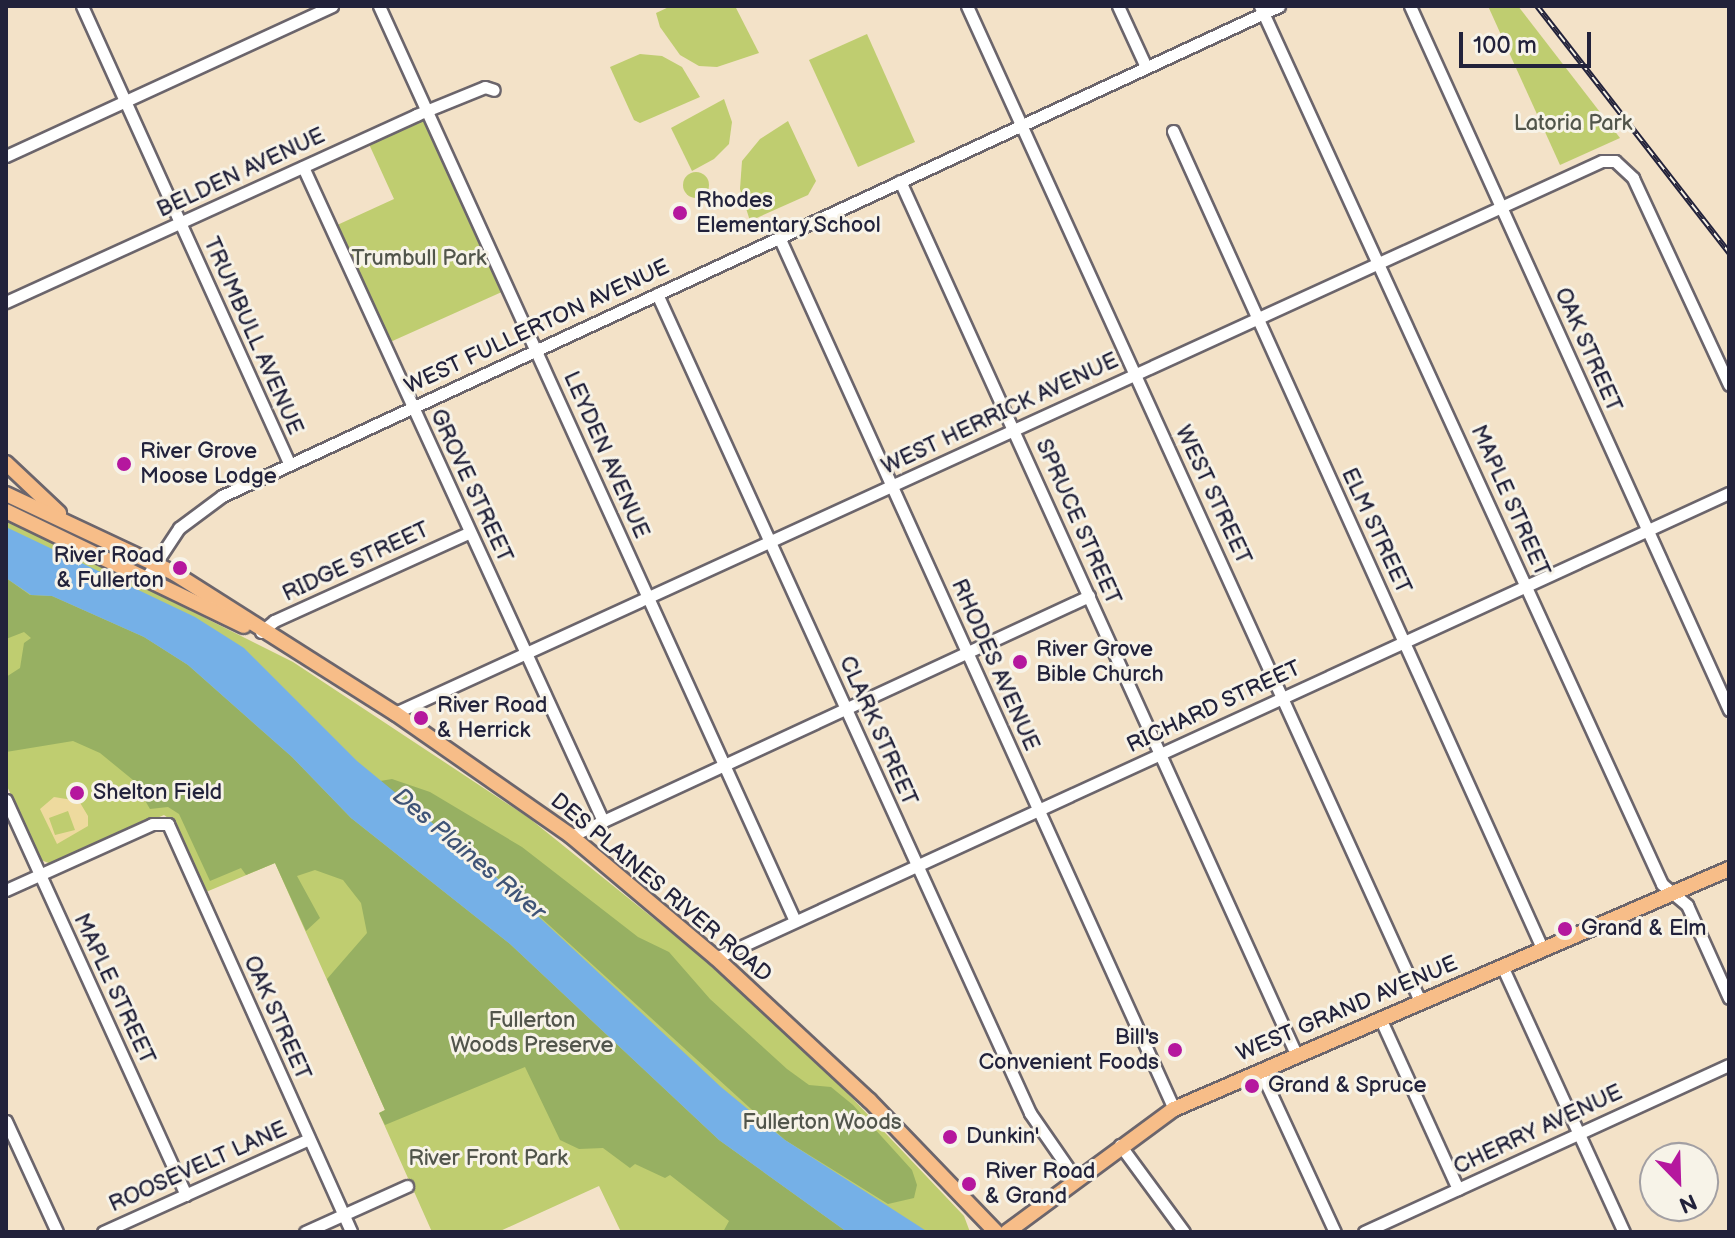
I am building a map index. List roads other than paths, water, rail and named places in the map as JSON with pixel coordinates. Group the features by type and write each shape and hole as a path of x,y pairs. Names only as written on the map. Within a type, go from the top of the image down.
{"main road":[{"path":"6,463 33,493 79,527"},
{"name":"DES PLAINES RIVER ROAD","path":"6,494 155,564 395,713 571,836 716,958 869,1100 996,1232"},
{"name":"DES PLAINES RIVER ROAD","path":"11,514 259,630"},
{"name":"WEST GRAND AVENUE","path":"1007,1232 1075,1178 1174,1109 1729,869"}],"street":[{"name":"TRUMBULL AVENUE","path":"82,6 289,463"},
{"path":"6,156 332,6"},
{"name":"LEYDEN AVENUE","path":"379,6 795,921"},
{"name":"WEST STREET","path":"967,6 1420,1001"},
{"path":"1118,6 1146,67"},
{"name":"WEST FULLERTON AVENUE","path":"146,578 179,528 201,508 289,463 1022,125 1262,9 1279,6"},
{"name":"OAK STREET","path":"1410,6 1729,710"},
{"name":"MAPLE STREET","path":"1262,9 1380,261 1662,884 1687,905 1729,998"},
{"name":"BELDEN AVENUE","path":"6,302 485,87 494,90"},
{"name":"ELM STREET","path":"1173,131 1542,948"},
{"name":"WEST HERRICK AVENUE","path":"395,713 1602,161 1621,166 1643,197 1729,385"},
{"name":"GROVE STREET","path":"303,167 603,821"},
{"name":"SPRUCE STREET","path":"900,181 1296,1054"},
{"name":"RHODES AVENUE","path":"779,237 1174,1109"},
{"name":"CLARK STREET","path":"657,294 1030,1113 1075,1178"},
{"name":"RICHARD STREET","path":"716,958 1729,493"},
{"path":"6,494 11,514"},
{"name":"RIDGE STREET","path":"259,630 470,532"},
{"path":"571,836 1089,596"},
{"name":"MAPLE STREET","path":"6,800 186,1195"},
{"name":"OAK STREET","path":"39,875 165,822 351,1232"},
{"path":"6,890 39,875"},
{"path":"1502,966 1624,1232"},
{"path":"1380,1018 1458,1189"},
{"name":"CHERRY AVENUE","path":"1364,1232 1729,1065"},
{"path":"1260,1070 1335,1232"},
{"path":"6,1121 57,1232"},
{"name":"ROOSEVELT LANE","path":"103,1232 309,1139"},
{"path":"1120,1145 1184,1232"},
{"path":"305,1232 407,1186"}],"water":[{"name":"Des Plaines River","path":"6,527 195,617 244,648 357,761 482,864 721,1087 785,1140 928,1232 847,1232 719,1140 510,944 351,818 292,757 188,665 144,637 52,596 31,595 6,578"}],"railway":[{"path":"1537,6 1729,253"}],"place":[{"name":"Rhodes Elementary School","path":"680,213"},
{"name":"River Grove Moose Lodge","path":"124,464"},
{"name":"River Road & Fullerton","path":"180,568"},
{"name":"River Grove Bible Church","path":"1020,662"},
{"name":"River Road & Herrick","path":"421,718"},
{"name":"Shelton Field","path":"77,793"},
{"name":"Grand & Elm","path":"1565,929"},
{"name":"Bill's Convenient Foods","path":"1175,1050"},
{"name":"Grand & Spruce","path":"1252,1086"},
{"name":"Dunkin'","path":"950,1137"},
{"name":"River Road & Grand","path":"969,1184"}],"park label":[{"name":"Latoria Park","path":"1573,124"},
{"name":"Trumbull Park","path":"419,259"},
{"name":"Fullerton Woods Preserve","path":"532,1032"},
{"name":"Fullerton Woods","path":"822,1123"},
{"name":"River Front Park","path":"488,1159"}]}
